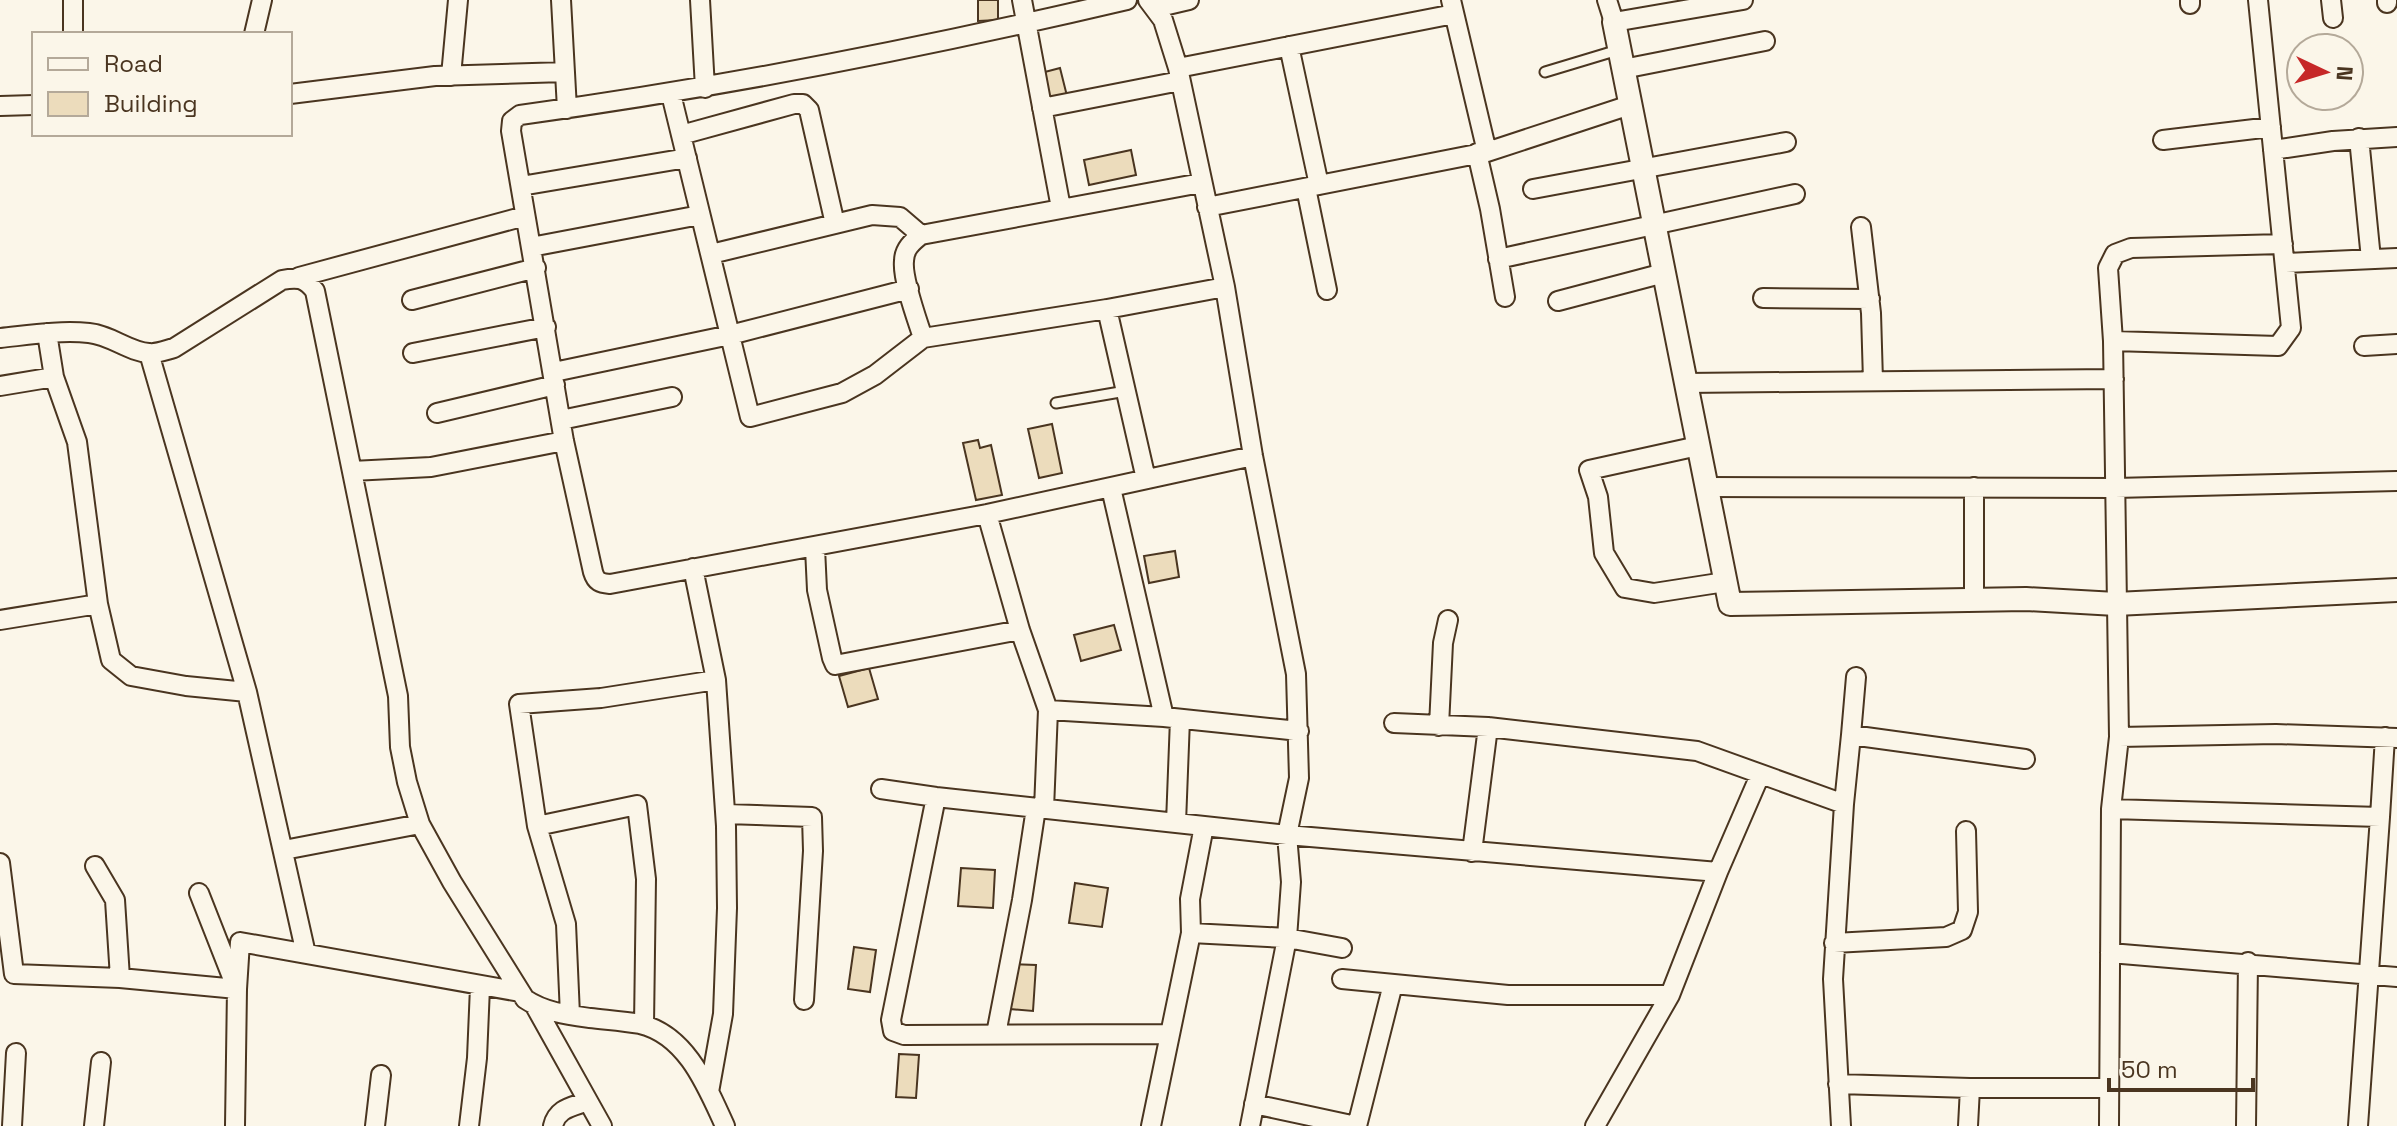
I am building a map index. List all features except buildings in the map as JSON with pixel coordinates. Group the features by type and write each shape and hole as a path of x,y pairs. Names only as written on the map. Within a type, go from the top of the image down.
{"street":[{"path":"73,0 73,32"},
{"path":"254,32 262,0"},
{"path":"451,76 458,0"},
{"path":"561,0 567,109"},
{"path":"700,0 705,88"},
{"path":"1022,0 1061,208"},
{"path":"1127,0 705,88 520,115 512,121 511,131 564,441 595,579 610,584 815,548 1253,456"},
{"path":"1189,0 1152,4 1163,20 1179,74 1225,287 1253,456 1296,674 1299,778 1287,835 1291,882 1287,938 1250,1126"},
{"path":"1607,0 1614,22 1730,604 1974,600 2116,604 2397,590"},
{"path":"1614,22 1743,0"},
{"path":"2113,341 2278,346 2291,328 2258,0"},
{"path":"1042,108 1452,7 1482,152 1505,297"},
{"path":"1621,59 1765,41"},
{"path":"1289,46 1327,290"},
{"path":"292,94 451,76 565,72"},
{"path":"671,94 750,417 842,393 875,375 923,338 1225,287"},
{"path":"681,135 803,104 809,110 835,224"},
{"path":"0,106 32,105"},
{"path":"1207,207 1482,152 1630,105"},
{"path":"2163,140 2271,127"},
{"path":"2273,150 2359,138 2397,137"},
{"path":"2359,138 2371,259"},
{"path":"1533,189 1786,142"},
{"path":"521,186 687,158"},
{"path":"923,338 904,261 909,244 921,235 1201,183"},
{"path":"1498,259 1795,194"},
{"path":"531,247 700,215"},
{"path":"711,254 872,215 900,217 921,235"},
{"path":"0,338 88,332 108,336 134,350 149,353 174,348 282,280 525,216"},
{"path":"1861,227 1870,299 1873,381"},
{"path":"2109,1126 2111,809 2119,737 2114,379 2108,268 2115,254 2131,248 2397,258"},
{"path":"412,300 536,268"},
{"path":"1558,301 1664,273"},
{"path":"299,277 315,291 398,696 400,747 420,824 520,992 535,1006 602,1126"},
{"path":"437,413 555,378 909,289"},
{"path":"1763,298 1870,299"},
{"path":"1107,309 1146,479"},
{"path":"413,353 546,327"},
{"path":"47,333 54,377 77,442 85,523 111,660 131,676 247,692"},
{"path":"2364,346 2397,344"},
{"path":"149,353 247,692 306,954"},
{"path":"0,386 54,377"},
{"path":"1685,383 2114,379"},
{"path":"561,420 672,397"},
{"path":"352,471 431,467 564,441"},
{"path":"1698,446 1589,470 1598,497 1604,553 1625,588 1654,593 1725,582"},
{"path":"1706,487 2115,488 2397,481"},
{"path":"1974,487 1974,600"},
{"path":"1111,488 1172,718 1176,823"},
{"path":"987,514 1020,630 1048,710 1040,809 996,1034"},
{"path":"815,548 817,590 835,665 1020,630"},
{"path":"693,568 716,680 726,814 727,908 723,1014 709,1092"},
{"path":"0,620 98,604"},
{"path":"1439,726 1443,643 1448,620"},
{"path":"1841,1126 1834,943 1856,677"},
{"path":"570,1015 566,924 537,826 519,704 601,698 716,680"},
{"path":"1048,710 1299,731"},
{"path":"1394,723 1488,727 1697,751 1844,804"},
{"path":"1472,852 1488,727"},
{"path":"2119,737 2276,734 2391,737 2380,817 2358,1126"},
{"path":"1851,735 2025,759"},
{"path":"1595,1126 1670,995 1760,775"},
{"path":"881,789 1287,835 1718,872"},
{"path":"936,797 893,1031 904,1035 1169,1034"},
{"path":"537,826 637,805 646,879 644,1025"},
{"path":"2111,809 2380,817"},
{"path":"726,814 812,817 813,851 804,1000"},
{"path":"284,850 420,824"},
{"path":"1151,1126 1191,933 1190,899 1204,826"},
{"path":"1834,943 1946,937 1962,930 1968,912 1966,831"},
{"path":"0,863 7,974 120,978 237,989"},
{"path":"95,866 115,900 120,978"},
{"path":"199,893 237,989"},
{"path":"1191,933 1287,938 1342,948"},
{"path":"235,1126 240,942 520,992"},
{"path":"2110,953 2248,962 2397,977"},
{"path":"2246,1126 2248,962"},
{"path":"1342,979 1508,995 1670,995"},
{"path":"1254,1104 1356,1126 1393,984"},
{"path":"469,1126 475,1081 480,987"},
{"path":"535,1006 570,1015 644,1025 674,1042 691,1059 725,1126"},
{"path":"12,1126 16,1053"},
{"path":"94,1126 101,1062"},
{"path":"375,1126 381,1075"},
{"path":"1838,1084 2109,1088"},
{"path":"1968,1126 1970,1088"},
{"path":"553,1126 561,1111 588,1101"}],"lane":[{"path":"1545,72 1621,59"},
{"path":"1056,403 1126,391"}]}
